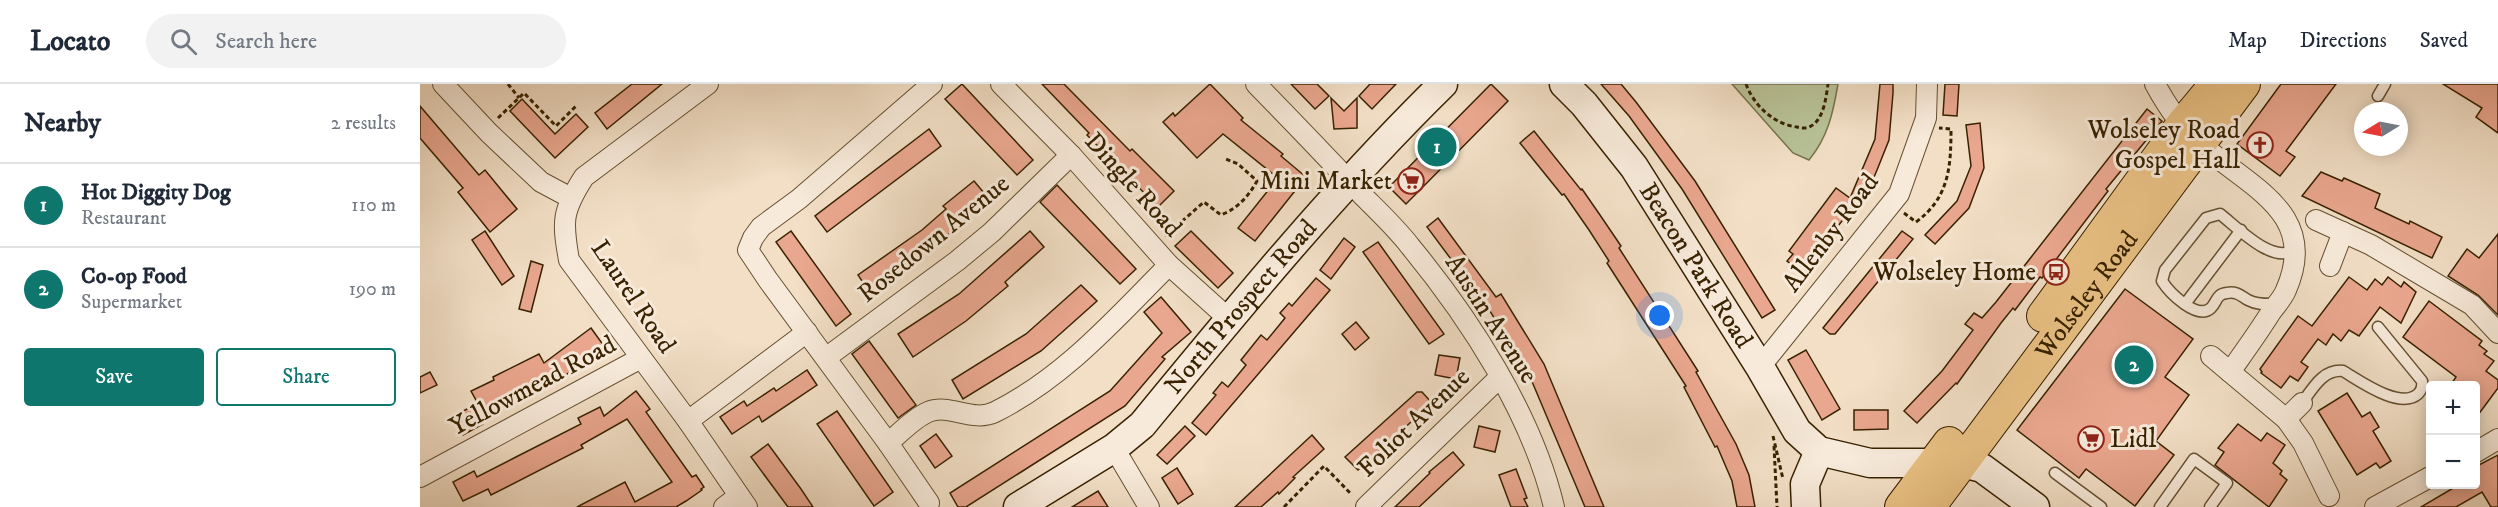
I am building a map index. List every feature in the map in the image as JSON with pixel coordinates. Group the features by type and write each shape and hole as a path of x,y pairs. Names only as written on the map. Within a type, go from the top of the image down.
{"main road":[{"name":"Wolseley Road","path":"2191,135 2216,84"},
{"name":"Wolseley Road","path":"1901,507 1948,462 2191,135 2244,84"},
{"name":"Wolseley Road","path":"1929,507 1948,462"}],"street":[{"path":"443,84 541,182 571,198"},
{"name":"Laurel Road","path":"708,84 584,177 564,215 565,235 569,260 688,421 737,503"},
{"path":"929,503 827,357 748,250 761,227 800,199 932,84"},
{"name":"Dingle Road","path":"1001,84 1071,155 1171,267 1229,320"},
{"name":"Austin Avenue","path":"1256,84 1410,245 1458,311 1500,377 1549,484 1554,507"},
{"name":"North Prospect Road","path":"1018,507 1114,448 1142,425 1349,181 1443,84"},
{"name":"Beacon Park Road","path":"1564,84 1584,104 1635,167 1760,367 1797,432 1819,451 1870,463 1948,462"},
{"name":"Allenby Road","path":"1760,367 1899,194 1926,118 1927,84"},
{"path":"2155,84 2191,135 2275,202 2287,218 2293,236 2295,263 2286,291 2230,372"},
{"name":"Rosedown Avenue","path":"827,357 957,261 992,232 1071,155"},
{"path":"2316,220 2371,245 2472,305 2498,333"},
{"path":"2330,266 2343,232"},
{"path":"888,443 927,412 939,409 966,416 980,416 993,413 1026,394 1067,367 1171,267"},
{"path":"688,421 807,332"},
{"path":"2211,356 2286,418 2303,443 2329,496"},
{"name":"Yellowmead Road","path":"420,477 641,358"},
{"name":"Foliot Avenue","path":"1366,507 1500,377"},
{"path":"2286,418 2302,403"},
{"path":"2480,449 2498,439"},
{"path":"1114,448 1149,507"},
{"path":"1806,507 1805,484 1819,451"},
{"path":"1948,462 1982,468 2035,507"},
{"path":"2379,506 2426,479"}],"lane":[{"path":"2378,96 2385,84"},
{"path":"2277,304 2262,304 2249,300 2240,293 2227,292 2218,295 2210,308 2203,312 2193,310 2168,290 2162,280 2165,270 2206,218 2212,215 2220,214 2261,246 2277,254 2289,253 2294,249"},
{"path":"2185,304 2241,230"},
{"path":"2302,403 2323,376 2334,370 2343,371 2397,399 2409,398 2420,392 2423,387 2422,381 2378,327"},
{"path":"2160,507 2194,459 2227,483 2210,507"},
{"path":"2055,473 2101,507"}],"path":[{"path":"508,84 519,98"},
{"path":"1746,84 1756,103 1771,117 1784,125 1803,128 1810,127 1816,121 1823,107 1828,84"},
{"path":"486,129 524,93 556,126 576,106"},
{"path":"1916,222 1927,214 1946,185 1950,169 1951,129 1938,128"},
{"path":"1171,267 1164,237 1204,202 1221,215 1234,210 1257,181 1238,164 1226,159"},
{"path":"1770,427 1784,484"},
{"path":"1773,438 1777,507"},
{"path":"1284,507 1324,466 1350,492"}],"green space":[{"path":"1732,84 1838,84 1829,124 1809,160 1793,153"}],"building":[{"path":"632,84 662,84 607,129 595,113"},
{"path":"962,84 1033,160 1017,175 945,99"},
{"path":"1042,84 1064,84 1130,151 1132,149 1174,191 1158,207 1087,135 1089,133"},
{"path":"1210,84 1243,118 1241,120 1283,154 1281,156 1306,177 1255,241 1238,228 1278,178 1223,134 1197,158 1163,122 1173,113 1175,116"},
{"path":"1291,84 1317,84 1329,96 1315,109"},
{"path":"1370,84 1396,84 1372,109 1359,96"},
{"path":"1491,84 1508,101 1406,204 1389,187"},
{"path":"1601,84 1621,84 1636,102 1695,181 1775,310 1762,318 1682,189 1629,116"},
{"path":"1880,84 1893,84 1893,93 1889,140 1877,170 1869,189 1802,272 1787,261 1793,254 1789,251 1836,188 1850,198 1875,139"},
{"path":"1945,84 1959,84 1957,116 1943,115"},
{"path":"2281,84 2336,84 2286,151 2295,157 2280,176 2237,144"},
{"path":"2443,84 2498,84 2498,133 2476,117 2482,108"},
{"path":"1331,98 1344,111 1357,98 1357,128 1334,129"},
{"path":"522,99 555,134 576,114 588,127 555,158 510,111"},
{"path":"420,106 479,175 485,170 517,209 490,232 458,192 463,188 420,138"},
{"path":"2147,109 2162,121 2106,189 2108,191 2042,278 2040,277 2015,310 2013,308 2001,323 1957,384 1917,423 1904,411 1942,371 1973,330 1965,324 1974,313 1982,318 1996,302"},
{"path":"1980,123 1984,168 1969,208 1935,244 1925,235 1957,201 1971,166 1966,125"},
{"path":"929,129 941,146 827,232 815,216"},
{"path":"1534,131 1582,189 1600,215 1698,371 1696,372 1736,444 1749,475 1755,507 1737,507 1732,481 1717,446 1715,447 1684,387 1686,386 1607,263 1609,261 1589,230 1564,194 1562,195 1520,143"},
{"path":"2321,172 2342,181 2344,178 2380,194 2375,208 2409,224 2410,221 2442,237 2432,258 2302,196"},
{"path":"974,181 989,199 935,246 870,293 858,275 922,230 946,209 943,206"},
{"path":"1057,185 1136,269 1120,284 1040,202"},
{"path":"1438,218 1496,297 1501,294 1544,364 1604,507 1585,507 1525,365 1523,366 1481,296 1480,298 1427,227"},
{"path":"485,231 514,276 502,285 472,240"},
{"path":"791,231 851,314 836,326 776,242"},
{"path":"1030,231 1044,247 1005,282 1008,286 966,321 913,357 898,334 959,294"},
{"path":"1191,231 1233,273 1218,288 1175,246"},
{"path":"1902,231 1913,239 1835,334 1830,334 1823,328"},
{"path":"2498,234 2498,315 2478,295 2448,276 2467,249 2479,258"},
{"path":"1344,238 1355,247 1331,279 1320,270"},
{"path":"1378,242 1444,334 1429,344 1363,252"},
{"path":"531,261 543,265 531,312 519,309"},
{"path":"2349,277 2367,290 2375,279 2382,285 2388,277 2401,287 2404,282 2416,292 2401,323 2380,307 2359,336 2349,330 2341,341 2333,334 2326,345 2318,339 2301,362 2308,367 2298,381 2290,376 2281,388 2261,373 2260,369 2298,316 2312,326"},
{"path":"1316,278 1330,290 1206,435 1192,423 1216,395 1213,393 1222,382 1228,387 1246,365 1241,360 1261,335 1267,340 1285,318 1280,313 1289,303 1292,306"},
{"path":"1081,285 1097,301 1041,351 963,399 952,380 1026,334"},
{"path":"2125,289 2193,339 2165,377 2189,395 2156,441 2174,455 2135,506 2086,469 2079,478 2017,430"},
{"path":"1161,297 1191,332 1162,357 1165,359 1125,406 966,507 958,507 950,493 1110,391 1162,333 1144,312"},
{"path":"2429,301 2482,341 2479,345 2487,351 2484,354 2494,361 2486,371 2498,380 2498,388 2480,412 2480,381 2453,381 2456,377 2403,337"},
{"path":"1356,322 1369,338 1355,350 1342,334"},
{"path":"591,328 604,346 562,378 557,371 482,411 471,391 539,354 544,363"},
{"path":"869,341 916,405 898,418 852,354"},
{"path":"1806,350 1840,409 1822,420 1788,360"},
{"path":"1439,355 1460,358 1456,379 1435,375"},
{"path":"807,370 817,385 762,422 759,416 732,434 720,417 744,401 747,406 774,388 776,391"},
{"path":"430,372 437,385 420,393 420,377"},
{"path":"636,391 650,409 646,412 692,477 696,475 704,487 686,501 676,507 577,507 625,482 635,502 672,482 627,419 581,445 583,448 491,495 488,489 463,501 453,482 474,471 477,477 581,424 578,418 600,407 604,416"},
{"path":"1417,392 1422,392 1432,403 1358,470 1345,457"},
{"path":"2347,393 2362,417 2370,412 2379,427 2373,431 2391,461 2380,468 2376,463 2357,475 2318,411"},
{"path":"473,406 483,424 463,435 453,416"},
{"path":"1854,410 1888,410 1888,429 1854,430"},
{"path":"837,411 893,492 874,506 817,424"},
{"path":"2238,424 2261,441 2267,433 2285,445 2273,463 2282,471 2280,474 2287,480 2269,507 2215,465 2224,452 2218,448"},
{"path":"1185,426 1195,436 1167,464 1157,455"},
{"path":"1479,426 1500,431 1495,452 1474,447"},
{"path":"936,434 952,456 935,468 920,446"},
{"path":"1312,435 1324,449 1293,477 1295,478 1279,494 1278,492 1261,507 1235,507"},
{"path":"768,444 813,507 788,507 751,457"},
{"path":"1453,452 1464,465 1419,507 1395,507 1429,472"},
{"path":"2498,455 2498,507 2491,507 2482,492 2456,507 2421,507 2452,489 2480,489 2480,464"},
{"path":"1177,468 1193,494 1178,504 1162,478"},
{"path":"1516,469 1528,507 1511,507 1499,475"},
{"path":"1098,491 1108,507 1072,507"}],"place":[{"name":"Wolseley Road Gospel Hall","path":"2260,145"},
{"name":"Hot Diggity Dog","path":"1437,147"},
{"name":"Mini Market","path":"1411,181"},
{"name":"Wolseley Home","path":"2056,272"},
{"name":"Co-op Food","path":"2134,365"},
{"name":"Lidl","path":"2091,439"}]}
